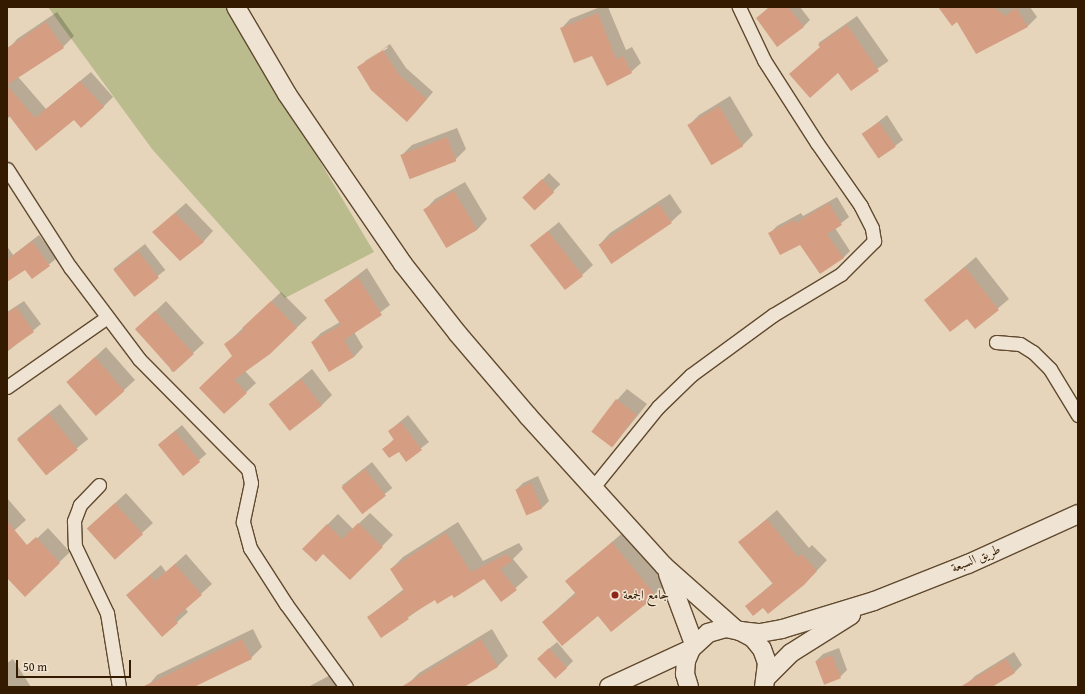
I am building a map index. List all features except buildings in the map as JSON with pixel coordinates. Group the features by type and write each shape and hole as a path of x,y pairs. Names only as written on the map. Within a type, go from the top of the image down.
{"street":[{"path":"236,7 287,94 403,264 528,416 594,486 664,566 738,630 753,638 762,649 767,663 766,683"},
{"path":"594,486 658,407 691,375 773,315 841,274 874,241 872,228 861,206 817,143 764,60 739,7"},
{"path":"7,169 106,318 139,359 248,469 251,483 243,522 250,548 286,604 346,687"},
{"path":"7,387 106,318"},
{"path":"996,342 1020,344 1034,352 1050,369 1078,415"},
{"path":"98,486 80,505 74,521 75,546 107,613 119,687"},
{"name":"طريق السبعة","path":"874,601 968,564 1078,514"},
{"path":"664,566 692,646 685,674 689,687"},
{"path":"609,687 692,646 700,637 717,630 738,630 760,633 782,629 874,601"},
{"path":"766,683 790,653 817,634 874,601"}],"green space":[{"path":"48,7 228,7 374,252 285,298 152,149"}],"place":[{"name":"جامع الجمعة","path":"615,595"}]}
